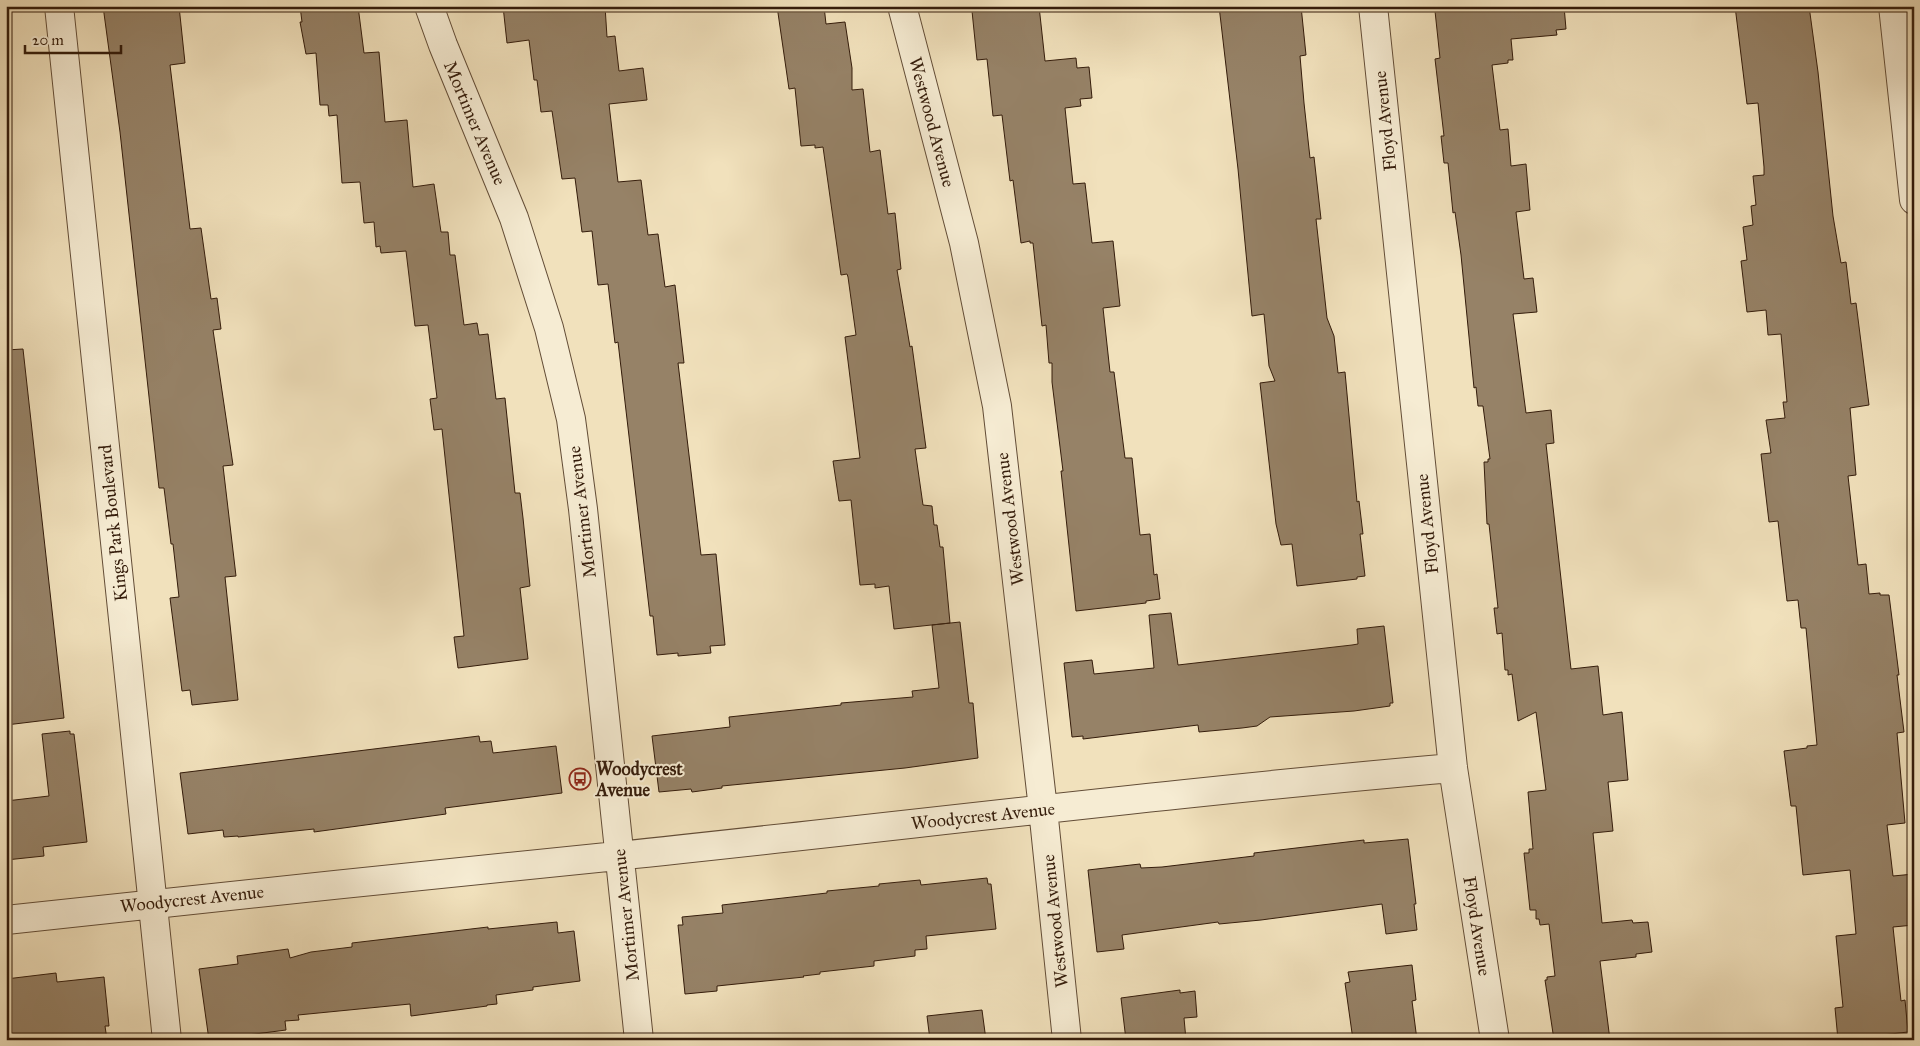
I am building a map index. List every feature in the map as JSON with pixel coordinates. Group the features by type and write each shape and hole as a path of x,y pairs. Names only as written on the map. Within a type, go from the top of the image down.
{"street":[{"name":"Kings Park Boulevard","path":"59,6 167,1040"},
{"name":"Mortimer Avenue","path":"429,6 443,45 514,218 549,328 571,419 583,509 639,1040"},
{"name":"Westwood Avenue","path":"902,6 964,243 997,406 1067,1040"},
{"name":"Floyd Avenue","path":"1373,6 1453,768 1495,1040"},
{"path":"1893,6 1914,200"},
{"name":"Woodycrest Avenue","path":"6,920 152,903 620,856 1043,809 1453,768"}],"building":[{"path":"103,6 179,6 185,63 170,65 190,229 201,228 211,299 217,298 221,329 213,330 233,465 223,466 236,576 225,577 238,700 192,705 190,690 182,691 170,598 179,597 173,544 171,544 164,488 159,488 120,132"},
{"path":"300,6 358,6 364,53 379,52 385,122 407,120 413,187 434,184 441,232 448,232 450,255 455,255 464,325 477,323 479,335 488,334 496,399 505,398 515,493 520,493 530,586 520,588 528,659 458,668 454,637 464,636 442,429 434,430 430,399 437,398 428,325 415,326 406,251 381,253 380,246 376,247 374,222 364,223 360,182 342,183 337,115 329,116 328,105 320,105 316,53 306,54 300,22 302,22"},
{"path":"503,6 605,6 607,37 615,36 619,71 643,68 647,100 609,104 618,182 641,180 648,235 658,234 665,287 675,285 684,363 678,363 701,555 716,554 725,645 710,646 711,653 678,656 678,653 657,655 653,616 650,616 618,342 615,343 608,284 598,285 592,231 582,232 575,178 562,179 552,111 541,112 537,80 534,80 529,40 507,43"},
{"path":"777,6 824,6 826,24 845,22 852,68 852,90 863,89 870,152 880,150 888,214 895,213 901,269 897,270 910,347 912,346 926,448 915,449 923,505 932,506 934,525 937,525 940,547 943,547 950,623 894,629 889,586 875,588 875,584 860,585 851,500 839,501 833,461 860,458 845,337 856,335 848,277 847,274 841,275 823,147 815,148 815,145 801,146 795,88 789,89"},
{"path":"1014,6 1039,6 1045,61 1076,58 1077,68 1089,67 1092,98 1080,99 1081,106 1065,108 1073,184 1085,183 1092,243 1113,241 1120,306 1103,308 1110,372 1114,372 1125,458 1132,458 1140,535 1150,534 1154,575 1157,574 1160,599 1146,601 1146,603 1076,611 1061,471 1063,471 1052,382 1052,363 1049,363 1046,325 1042,326 1033,243 1030,243 1030,241 1021,243 1013,180 1010,181 1002,115 993,116 987,59 977,60 972,11"},
{"path":"1219,6 1301,6 1306,55 1300,56 1310,158 1314,157 1321,219 1316,219 1327,318 1334,336 1338,373 1345,372 1357,502 1359,501 1363,534 1360,534 1365,576 1357,577 1357,579 1297,586 1292,544 1281,545 1276,524 1260,383 1275,381 1269,366 1264,314 1252,316 1238,169"},
{"path":"1439,6 1564,6 1566,29 1556,30 1557,35 1511,39 1513,60 1508,60 1508,63 1492,65 1500,130 1508,129 1511,166 1526,164 1530,210 1516,212 1524,279 1533,278 1537,312 1513,314 1526,413 1551,410 1554,443 1546,444 1571,669 1598,666 1603,715 1622,712 1628,780 1608,782 1613,831 1593,833 1602,923 1632,920 1633,923 1648,922 1652,952 1636,954 1636,957 1600,961 1610,1040 1554,1040 1545,980 1547,980 1547,977 1555,976 1549,924 1540,925 1539,919 1536,919 1536,910 1530,910 1524,853 1529,853 1529,849 1533,849 1528,792 1546,790 1536,712 1518,721 1512,674 1508,675 1508,670 1505,670 1502,633 1497,634 1494,608 1498,608 1489,524 1487,524 1484,462 1488,462 1488,459 1490,459 1483,406 1478,406 1476,387 1474,388 1461,255 1455,212 1453,213 1448,163 1444,163 1441,136 1444,136 1435,59 1440,58 1435,11 1440,10"},
{"path":"1735,6 1809,6 1833,216 1841,263 1846,262 1851,304 1856,303 1869,405 1850,408 1856,475 1848,476 1858,565 1866,564 1869,594 1880,593 1880,595 1889,595 1899,675 1897,675 1904,732 1897,733 1905,823 1887,825 1893,876 1914,874 1914,925 1893,927 1901,1001 1905,1000 1908,1032 1838,1040 1835,1008 1843,1007 1836,936 1856,934 1850,870 1803,875 1796,806 1791,806 1784,751 1817,745 1806,628 1801,628 1798,600 1787,601 1778,521 1769,522 1761,454 1771,453 1766,420 1785,418 1783,402 1787,402 1781,334 1768,335 1766,310 1747,312 1741,261 1747,260 1743,227 1753,225 1751,206 1756,205 1753,176 1764,175 1764,167 1758,103 1747,104"},
{"path":"23,349 64,718 6,725 6,350"},
{"path":"1171,613 1178,665 1358,644 1357,629 1384,626 1393,703 1390,703 1390,706 1354,711 1270,717 1257,726 1242,728 1199,732 1198,725 1083,739 1083,736 1072,737 1064,663 1092,660 1094,674 1154,668 1149,615"},
{"path":"960,622 969,703 973,703 978,758 905,768 722,786 722,788 692,792 691,789 659,792 652,736 730,727 729,717 841,705 841,703 913,697 912,691 939,688 932,625"},
{"path":"70,731 70,734 74,734 87,842 43,847 44,856 6,860 6,801 49,796 42,734"},
{"path":"479,736 480,742 491,741 493,753 556,746 562,793 445,808 446,814 314,832 314,829 238,837 224,837 223,830 188,834 180,773"},
{"path":"1408,839 1416,904 1414,904 1417,930 1386,934 1382,904 1261,920 1219,924 1218,922 1122,935 1124,949 1097,952 1088,870 1140,864 1141,868 1162,867 1254,856 1254,853 1364,840 1364,843"},
{"path":"987,878 988,884 991,884 996,929 926,936 927,949 915,950 915,956 874,961 874,966 820,972 820,974 804,977 717,986 717,991 685,994 678,925 683,925 682,917 723,913 722,905 827,893 827,891 879,886 879,884 920,880 921,885"},
{"path":"557,922 558,933 574,931 580,981 533,987 533,990 496,995 497,1004 411,1016 410,1004 298,1015 299,1020 285,1021 286,1030 209,1040 199,969 238,964 237,956 288,949 290,958 311,952 352,947 352,943 488,927 488,929"},
{"path":"1412,965 1416,1000 1412,1001 1417,1040 1353,1040 1345,983 1350,982 1348,972"},
{"path":"56,973 57,982 104,977 109,1026 105,1026 107,1040 45,1040 44,1035 6,1039 6,979"},
{"path":"1180,990 1180,993 1195,991 1197,1017 1184,1018 1186,1040 1126,1040 1121,998"},
{"path":"982,1010 986,1040 930,1040 927,1016"}],"place":[{"name":"Woodycrest Avenue","path":"580,779"}]}
